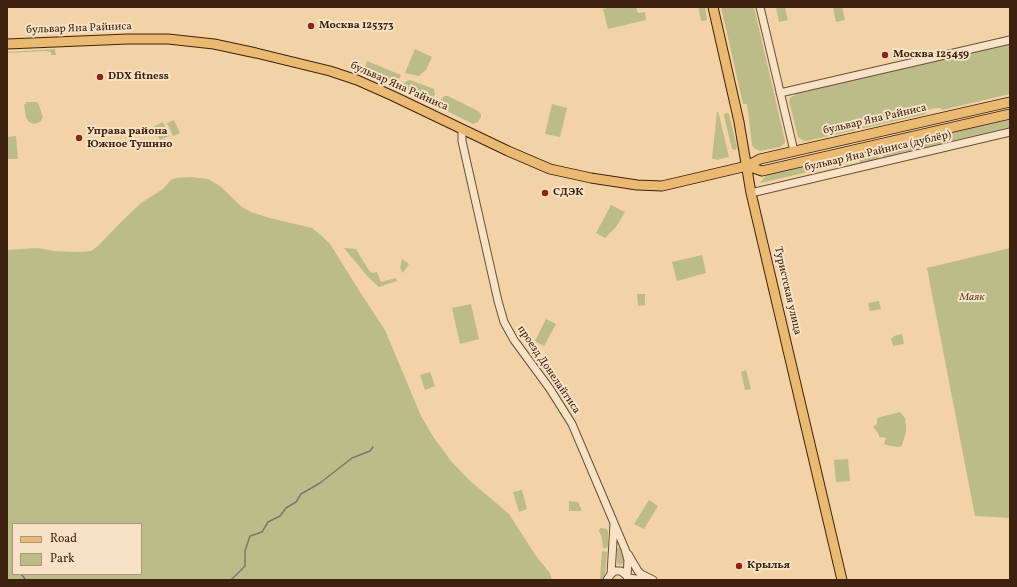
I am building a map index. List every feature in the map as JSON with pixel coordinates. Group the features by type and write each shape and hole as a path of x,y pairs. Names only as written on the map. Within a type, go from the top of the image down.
{"main road":[{"name":"Туристская улица","path":"713,7 739,122 751,192 842,580"},
{"name":"бульвар Яна Райниса","path":"7,44 143,39 188,41 232,48 300,63 344,76 386,93 508,151 550,169 625,184 662,186 747,166 760,158 1010,102"},
{"name":"бульвар Яна Райниса","path":"747,166 762,171 1010,114"}],"street":[{"path":"760,7 794,151"},
{"path":"780,93 1010,40"},
{"name":"проезд Донелайтиса","path":"462,129 462,141 496,294 504,322 514,340 550,389 572,424 625,549 628,560 628,578"},
{"name":"бульвар Яна Райниса (дублёр)","path":"751,192 1010,132"},
{"name":"проезд Донелайтиса","path":"609,577 614,524"},
{"path":"625,549 638,571 653,580"},
{"name":"проезд Донелайтиса","path":"609,577 615,571 621,571 628,578"},
{"path":"628,578 646,580"}],"green space":[{"path":"611,7 636,7 638,13 645,12 646,20 608,29 603,9"},
{"path":"698,7 705,7 707,20 701,20"},
{"path":"721,7 754,7 785,141 785,143 780,147 760,151 752,145 747,104 743,104"},
{"path":"776,7 785,7 788,20 779,22"},
{"path":"833,7 842,7 845,20 836,22"},
{"path":"1010,44 1010,94 942,110 941,108 935,108 925,111 926,114 807,141 804,141 798,137 789,101 790,98 798,93"},
{"path":"55,49 56,55 51,55 51,52 46,51 7,53 7,52"},
{"path":"415,49 432,57 426,70 419,76 405,73"},
{"path":"367,61 401,75 396,85 364,71"},
{"path":"410,80 434,89 435,94 431,102 402,88 403,83"},
{"path":"445,96 448,96 478,111 481,114 481,117 478,122 473,124 441,108 440,102"},
{"path":"27,102 38,103 43,117 40,122 34,124 29,122 26,118 24,105"},
{"path":"552,104 567,108 560,137 545,134"},
{"path":"717,112 729,157 716,160 712,159"},
{"path":"724,114 729,114 737,147 736,150 732,149 724,116"},
{"path":"1010,119 1010,127 891,155 892,157 884,159 883,155 892,153 891,149 902,144"},
{"path":"174,120 180,133 173,136 167,123"},
{"path":"163,122 169,136 160,140 153,127"},
{"path":"16,136 18,159 7,159 7,137"},
{"path":"878,156 879,160 860,164 860,160"},
{"path":"848,160 848,163 760,183 767,174 822,162 834,163"},
{"path":"190,177 208,179 221,187 242,207 251,212 312,228 330,244 385,330 421,416 434,438 451,461 468,479 509,514 536,556 550,573 552,580 7,580 7,250 38,248 54,251 91,251 98,246 141,203 163,189 171,180"},
{"path":"611,205 625,212 616,227 605,238 596,233"},
{"path":"344,248 356,249 368,269 372,273 377,272 381,282 396,278 397,281 379,287 368,277"},
{"name":"Маяк","path":"1010,248 1010,518 975,516 927,268"},
{"path":"702,255 706,273 677,281 672,262"},
{"path":"402,259 409,264 403,273 400,268"},
{"path":"637,294 645,294 645,305 638,306"},
{"path":"879,301 881,309 870,311 868,303"},
{"path":"471,304 479,339 460,344 452,308"},
{"path":"546,319 556,324 544,346 535,341"},
{"path":"902,334 904,344 893,346 891,339 894,336"},
{"path":"746,370 751,389 745,390 741,372"},
{"path":"430,372 435,386 425,390 420,375"},
{"path":"900,412 905,418 906,425 906,432 902,445 900,447 884,444 886,438 880,438 873,427 877,424 877,418"},
{"path":"848,459 850,481 836,482 834,460"},
{"path":"522,490 527,509 519,512 513,492"},
{"path":"649,500 658,506 644,529 634,524"},
{"path":"569,501 578,502 582,511 569,511"},
{"path":"600,528 607,529 607,548 603,548 602,538 599,531"},
{"path":"619,547 622,551 625,562 621,565 617,563 617,549"},
{"path":"602,551 607,552 605,574 604,579 602,580 600,579"}],"waterway":[{"path":"231,580 245,566 245,551 250,536 262,532 268,522 280,516 286,508 296,502 301,494 320,483 352,458 370,451 373,447"},
{"path":"22,575 26,580"}],"place":[{"name":"Москва 125373","path":"311,26"},
{"name":"Москва 125459","path":"885,55"},
{"name":"DDX fitness","path":"100,77"},
{"name":"Управа района Южное Тушино","path":"79,138"},
{"name":"СДЭК","path":"545,193"},
{"name":"Крылья","path":"739,566"}]}
